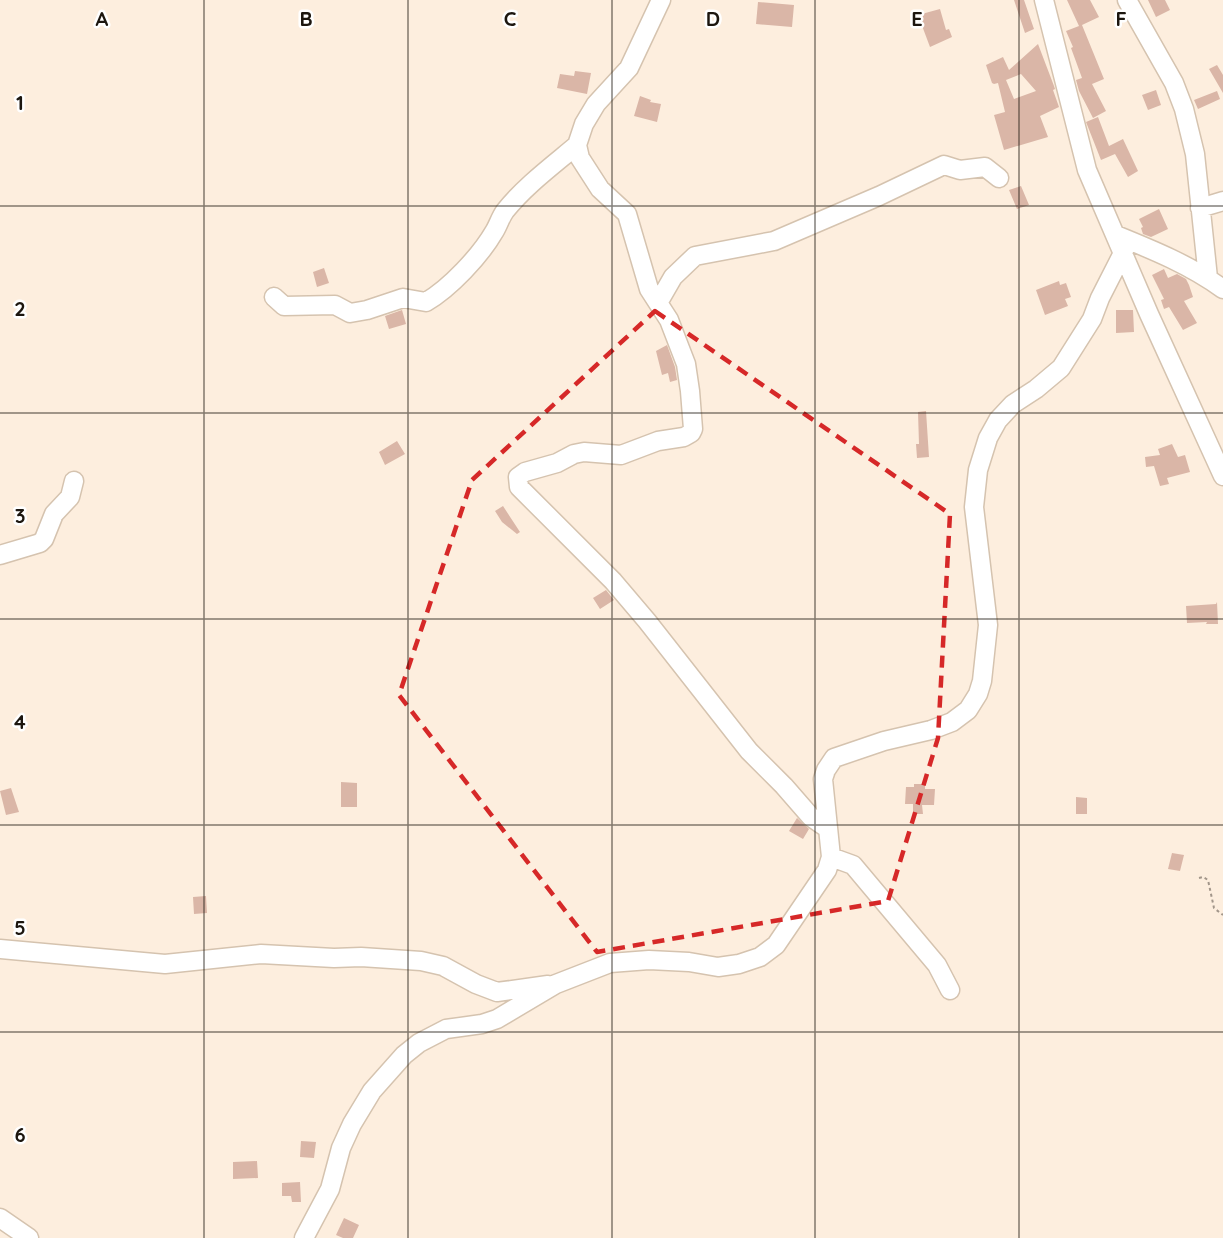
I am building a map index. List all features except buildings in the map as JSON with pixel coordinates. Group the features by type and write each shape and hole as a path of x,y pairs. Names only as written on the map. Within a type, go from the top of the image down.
{"street":[{"path":"661,0 629,68 596,104 584,124 577,145 580,158 600,189 627,214 649,289 669,320 686,364 693,419 691,433 684,437 658,441 621,456 584,452 574,454 557,463 525,472 518,477 517,481 519,488 620,589 749,751 811,817 827,828"},
{"path":"1044,0 1087,170 1149,314 1223,476"},
{"path":"1127,0 1174,83 1184,109 1195,154 1200,208 1216,284"},
{"path":"274,297 284,306 335,306 350,313 403,298 426,302 465,269 495,231 503,213 514,201 577,145"},
{"path":"658,303 673,277 695,256 774,241 944,165 960,170 985,167 999,178"},
{"path":"1200,208 1223,201"},
{"path":"1120,243 1167,256 1216,284"},
{"path":"304,1238 330,1190 341,1148 352,1124 372,1091 404,1055 419,1043 446,1029 482,1024 497,1019 556,984 610,963 649,960 689,962 718,967 739,964 760,957 776,945 827,870 831,857 823,779 834,758 952,722 968,710 978,694 982,681 988,625 974,507 978,470 988,438 998,420 1013,404 1061,368 1092,320 1120,243"},
{"path":"0,555 40,543 44,539 54,514 70,497 74,482"},
{"path":"831,857 853,865 937,965 950,990"},
{"path":"0,933 8,949 165,964 261,954 334,958 361,957 421,961 443,966 476,984 497,992 556,984"},
{"path":"0,1218 29,1238"}],"path":[{"path":"1199,878 1203,877 1208,880 1214,908 1223,915"}],"highlighted area":[{"path":"655,311 950,514 938,738 888,901 597,952 399,695 472,480"}]}
